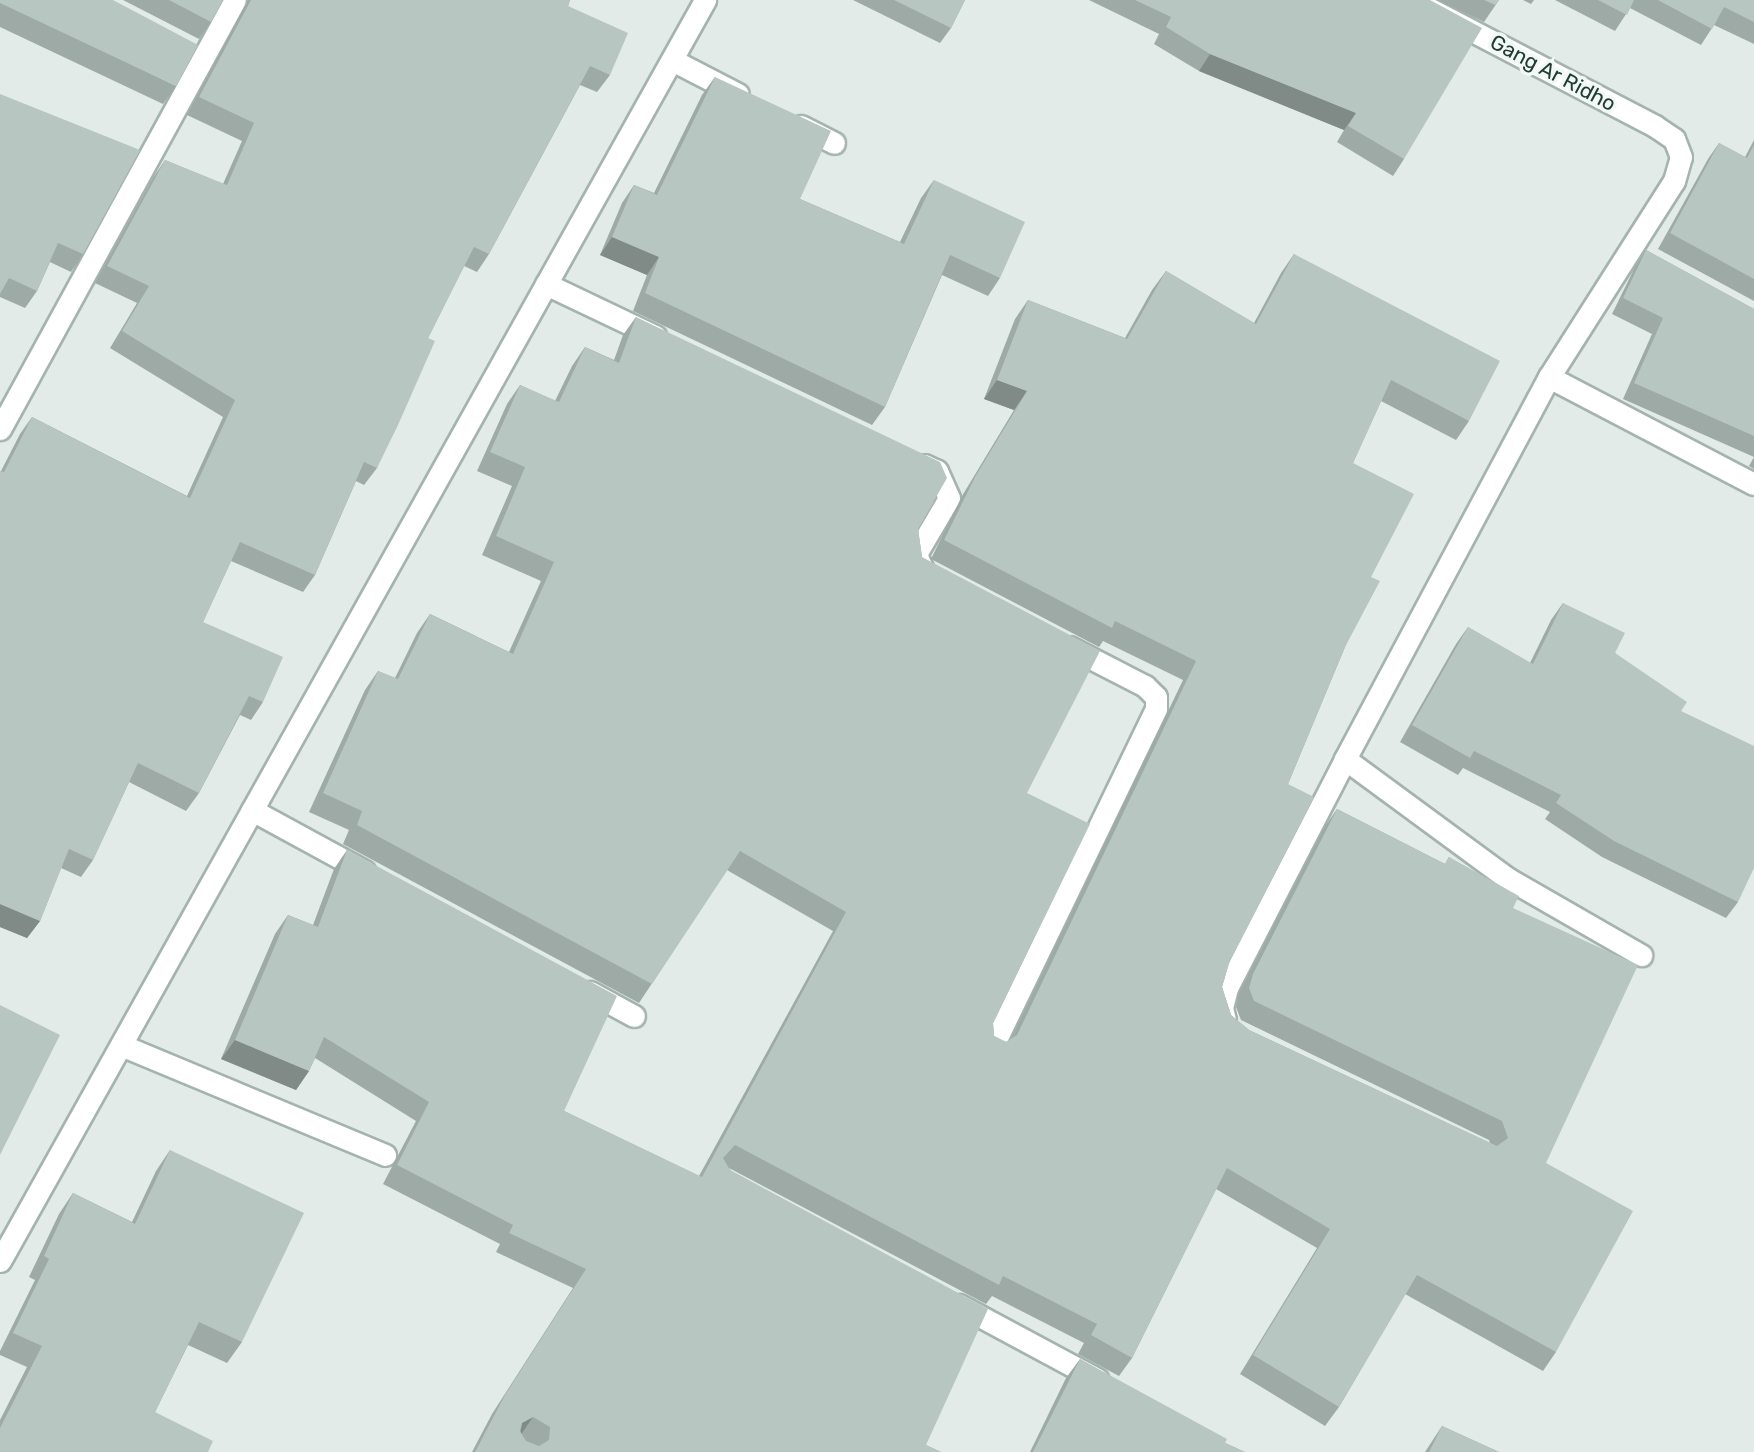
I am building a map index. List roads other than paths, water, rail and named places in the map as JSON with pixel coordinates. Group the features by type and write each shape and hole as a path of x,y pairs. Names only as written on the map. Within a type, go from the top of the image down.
{"street":[{"path":"0,429 234,0"},
{"path":"0,1261 705,0"},
{"name":"Gang Ar Ridho","path":"1413,0 1655,126 1674,139 1681,157 1674,181 1638,253 1549,377"},
{"path":"179,44 204,57"},
{"path":"672,60 759,104"},
{"path":"784,117 834,142"},
{"path":"547,284 673,344"},
{"path":"1242,1037 1223,1017 1227,988 1345,759 1549,377 1754,484"},
{"path":"899,453 937,471 946,483 949,498 916,554 919,568 942,581"},
{"path":"992,1048 1156,708 1156,697 1144,686 1049,636"},
{"path":"1345,759 1507,878 1641,956"},
{"path":"252,810 388,883"},
{"path":"572,983 634,1016"},
{"path":"121,1045 386,1155"},
{"path":"941,1295 1122,1393"}]}
